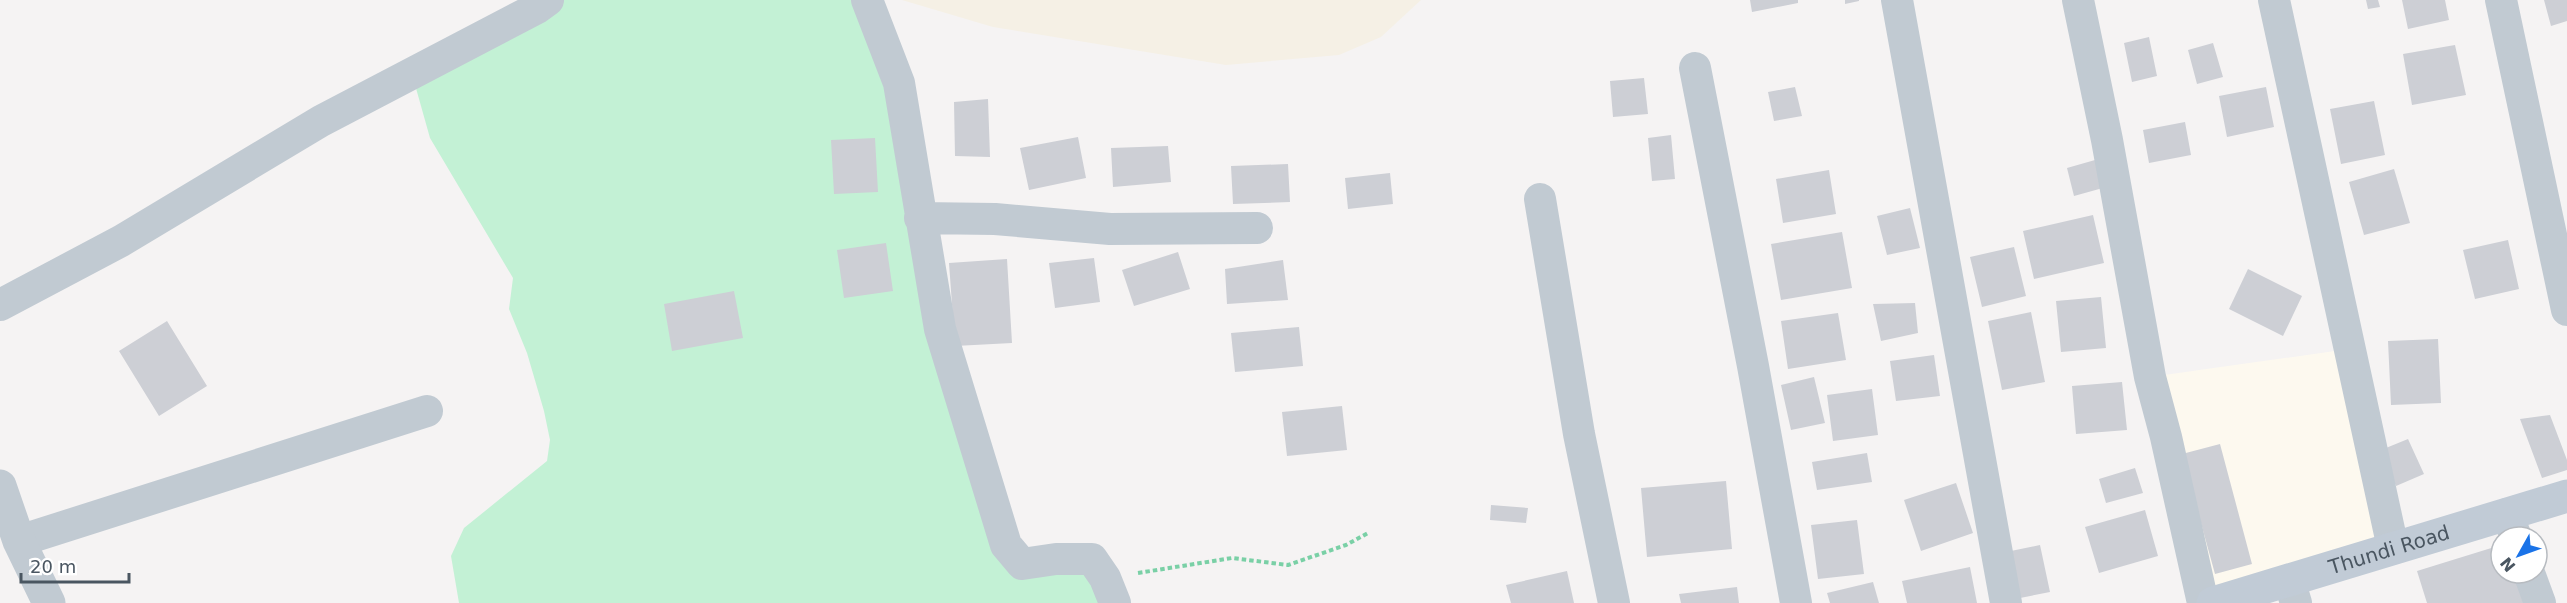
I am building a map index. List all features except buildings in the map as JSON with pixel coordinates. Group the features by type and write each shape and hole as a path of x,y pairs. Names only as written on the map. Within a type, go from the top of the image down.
{"main road":[{"name":"Thundi Road","path":"2512,525 2567,496"},
{"name":"Thundi Road","path":"2213,603 2293,592 2393,548 2489,529"}],"street":[{"path":"0,305 121,241 321,121 537,8 548,0"},
{"path":"867,0 899,83 940,329 1006,545 1022,564 1056,559 1092,559 1110,590"},
{"path":"1897,0 2006,603"},
{"path":"2078,0 2107,140 2150,377 2166,437 2203,603"},
{"path":"2274,0 2393,548"},
{"path":"2501,0 2567,310"},
{"path":"1695,68 1796,603"},
{"path":"1540,199 1579,435 1614,603"},
{"path":"920,218 995,219 1110,229 1257,228"},
{"path":"19,541 427,411"},
{"path":"0,486 19,541 49,603"},
{"path":"2533,585 2540,603"}],"path":[{"path":"1110,590 1232,558 1288,565 1346,545 1368,533"}],"shaded area":[{"path":"2335,351 2393,548 2213,603 2150,377"}],"green space":[{"path":"548,0 867,0 1006,545 1092,559 1115,603 459,603 451,556 464,528 547,461 550,440 527,353 509,309 513,278 430,138 412,74"}],"sand":[{"path":"902,0 1421,0 1381,37 1339,55 1226,65 993,27"}]}
